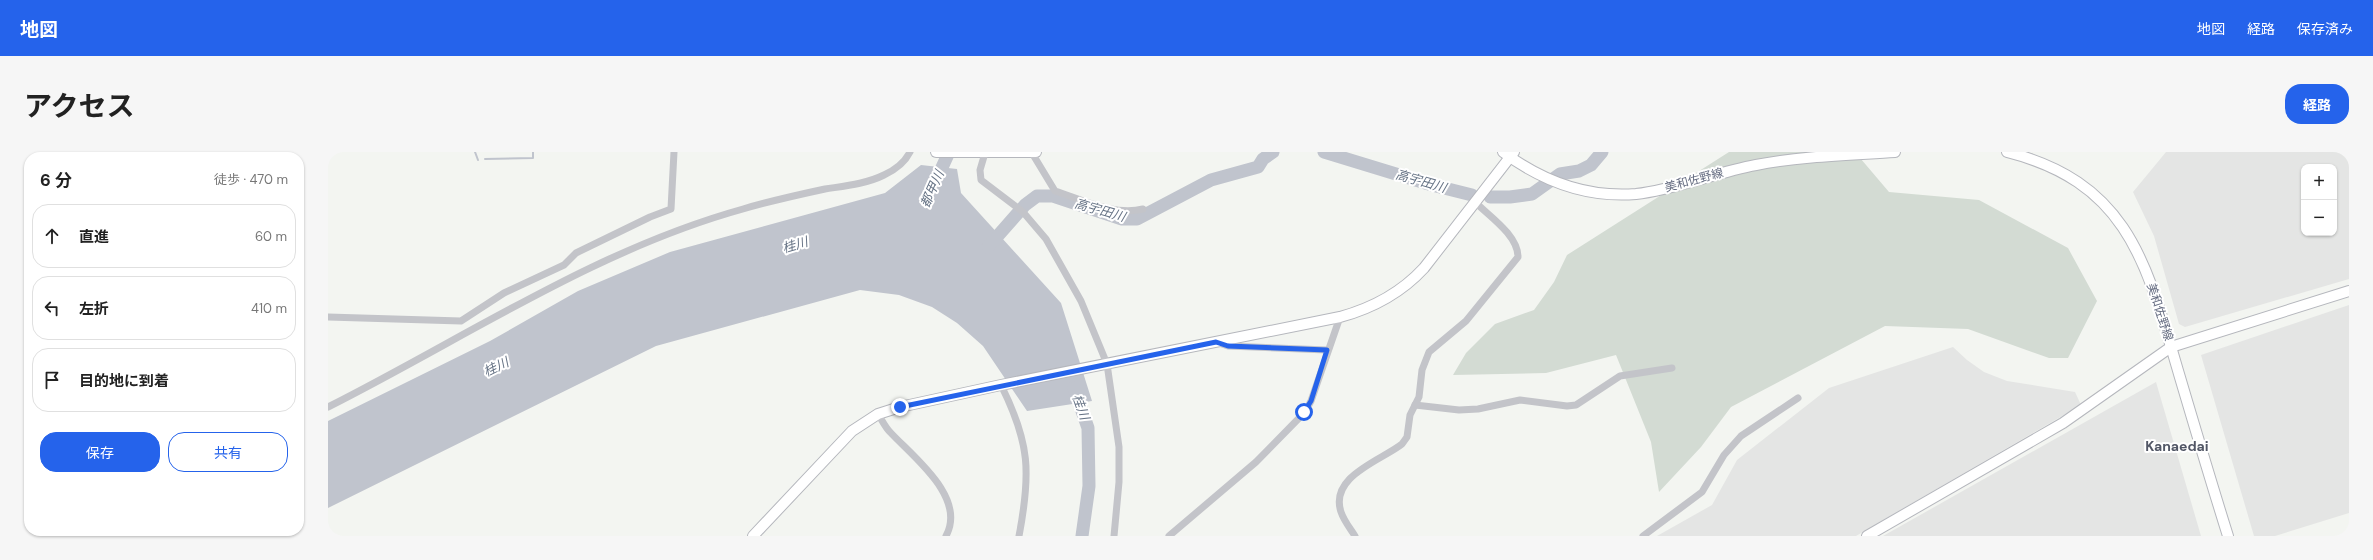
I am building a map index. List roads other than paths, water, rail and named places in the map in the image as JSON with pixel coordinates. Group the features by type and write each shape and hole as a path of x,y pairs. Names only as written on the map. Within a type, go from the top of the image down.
{"street":[{"path":"328,317 461,320 504,293 564,264 576,253 650,217 671,209 674,152"},
{"path":"328,407 604,261 719,216 790,197 879,177 907,160 910,152"},
{"path":"936,152 982,154 1034,152 1055,191 1111,209 1133,212 1143,209"},
{"name":"美和佐野線","path":"1509,154 1545,178 1557,183 1587,192 1636,194 1758,164 1846,153 1895,152"},
{"name":"美和佐野線","path":"2007,152 2044,164 2081,184 2112,212 2136,248 2145,266 2171,347 2228,536"},
{"path":"982,154 980,170 981,180 1020,210 1046,239 1064,268 1081,301 1104,364 1119,447 1119,482 1114,536"},
{"path":"753,536 852,431 878,414 900,407 1002,385 1340,317 1376,304 1409,283 1434,255 1475,202 1509,154"},
{"path":"1355,536 1341,512 1340,500 1345,487 1358,472 1402,444 1407,437 1415,405 1419,397 1424,360 1429,352 1466,321 1518,257 1517,249 1512,239 1475,202"},
{"path":"1867,536 2063,423 2171,347 2349,291"},
{"path":"1169,536 1256,462 1304,412 1311,401 1327,350 1339,324 1340,317"},
{"path":"1216,342 1228,346 1327,350"},
{"path":"1415,405 1459,410 1478,409 1520,400 1568,406 1576,405 1620,376 1672,368"},
{"path":"1002,385 1011,406 1026,455 1027,486 1019,536"},
{"path":"1643,536 1702,492 1724,455 1741,436 1798,398"},
{"path":"878,414 890,432 902,442 943,491 950,514 950,527 946,536"}],"water":[{"path":"921,165 957,169 961,193 1061,303 1092,401 1027,411 983,346 957,323 932,307 899,295 860,290 656,346 328,508 328,421 490,341 578,291 670,252 885,193"}],"waterway":[{"path":"475,152 478,160"},
{"path":"485,159 533,158 533,152"},
{"name":"都甲川","path":"935,183 949,152"},
{"name":"高宇田川","path":"988,247 1025,205 1037,196 1053,196 1122,219 1137,219 1211,180 1258,167 1263,159 1273,152"},
{"name":"高宇田川","path":"1324,152 1432,185 1472,195"},
{"name":"高宇田川","path":"1490,197 1510,197 1532,194 1560,174 1579,171 1591,165 1602,152"},
{"name":"桂川","path":"1074,388 1088,428 1089,486 1082,536"}],"district":[{"name":"Kanaedai","path":"2177,446"}]}
